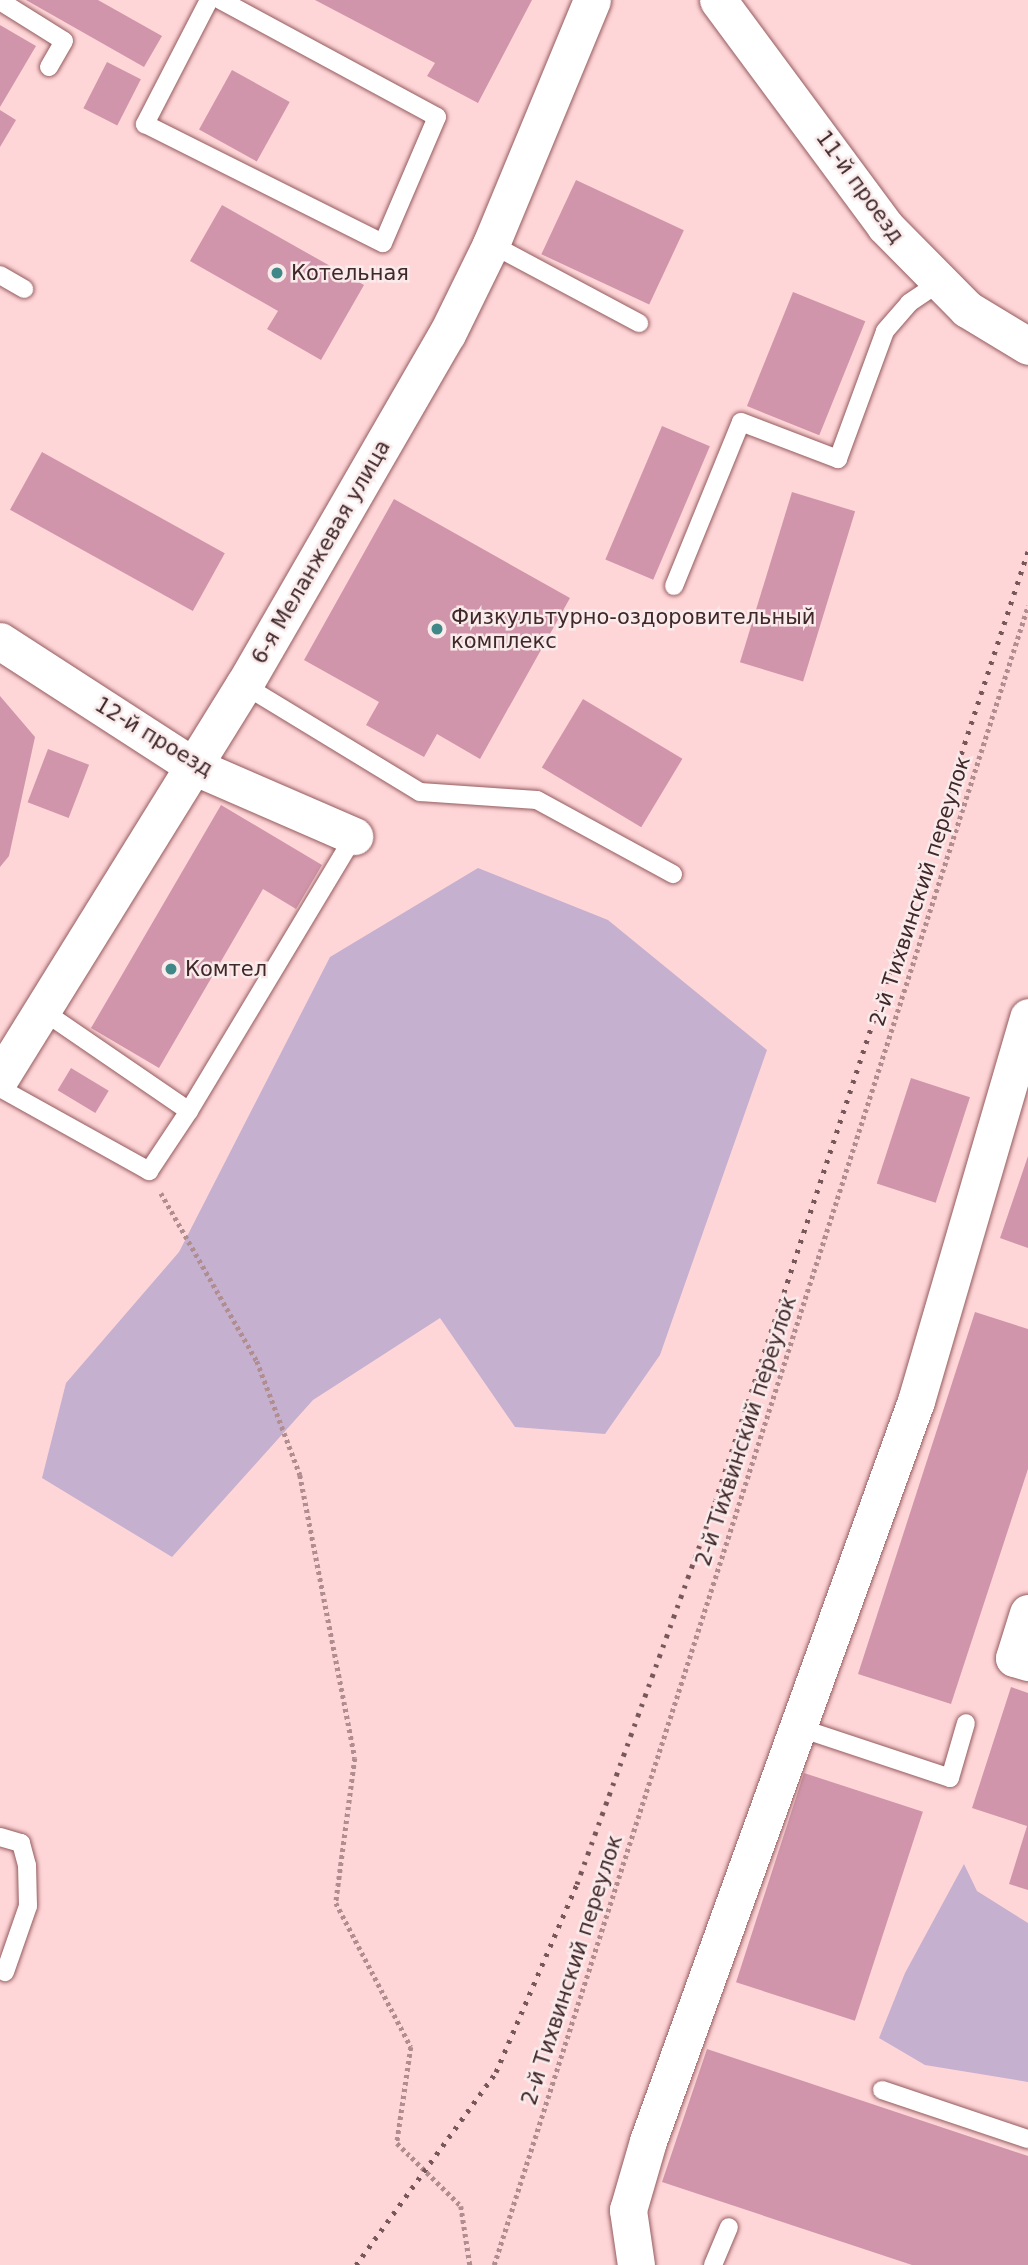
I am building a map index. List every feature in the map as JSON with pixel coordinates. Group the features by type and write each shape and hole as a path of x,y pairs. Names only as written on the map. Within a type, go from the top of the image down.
{"street":[{"name":"6-я Меланжевая улица","path":"0,1078 244,685 447,334 491,244 592,0"},
{"name":"11-й проезд","path":"718,0 885,226 967,309 1028,346"},
{"name":"12-й проезд","path":"0,641 193,766 354,836"},
{"path":"636,2265 628,2210 648,2141 800,1728 916,1401 1028,1017"},
{"path":"1028,1612 1014,1658 1028,1662"}],"lane":[{"path":"209,0 145,124 383,243 437,117 243,5 222,0"},
{"path":"0,1 64,41 49,67"},
{"path":"491,244 639,323"},
{"path":"0,275 24,289"},
{"path":"674,586 741,422 838,459 885,331 909,303 939,283"},
{"path":"244,685 420,792 537,800 673,874"},
{"path":"0,1088 149,1171 354,836"},
{"path":"43,1011 188,1111"},
{"path":"800,1728 950,1778 966,1723"},
{"path":"0,1838 21,1843 27,1866 28,1906 5,1972"},
{"path":"881,2090 1028,2139"},
{"path":"713,2265 729,2227"}],"path":[{"name":"2-й Тихвинский переулок","path":"494,2265 1028,606"},
{"path":"149,1171 257,1361 300,1475 355,1758 337,1903 411,2047 397,2143 461,2206 470,2265"}],"shaded area":[{"path":"478,868 608,920 767,1050 660,1355 605,1434 515,1427 440,1318 313,1400 172,1557 42,1478 66,1383 179,1252 330,957"},
{"path":"964,1864 977,1891 1028,1923 1028,2082 925,2065 879,2038 905,1973"}],"building":[{"path":"26,0 98,0 162,36 144,67"},
{"path":"315,0 532,0 478,103 427,76 435,63"},
{"path":"0,25 36,46 0,107"},
{"path":"107,62 141,79 117,126 83,108"},
{"path":"232,70 290,102 257,161 199,129"},
{"path":"0,110 16,120 0,147"},
{"path":"576,180 684,230 649,305 541,254"},
{"name":"Котельная","path":"222,205 364,285 321,360 267,329 278,311 190,261"},
{"path":"793,292 865,321 819,435 747,406"},
{"path":"662,426 710,446 653,580 605,559"},
{"path":"42,452 225,553 193,611 10,510"},
{"path":"792,492 855,511 803,682 740,662"},
{"name":"Физкультурно-оздоровительный комплекс","path":"394,499 570,598 480,759 437,734 424,757 366,725 379,702 304,660"},
{"path":"0,696 35,737 9,856 0,867"},
{"path":"583,699 682,759 641,827 542,768"},
{"path":"48,749 89,765 69,818 28,802"},
{"name":"Комтел","path":"221,805 322,865 296,909 263,889 159,1068 91,1028"},
{"path":"71,1068 109,1091 95,1113 58,1090"},
{"path":"911,1078 970,1097 936,1203 877,1184"},
{"path":"1028,1156 1028,1248 1000,1238"},
{"path":"975,1312 1028,1329 1028,1469 951,1704 858,1674"},
{"path":"1011,1687 1028,1693 1028,1890 1009,1884 1027,1826 972,1808"},
{"path":"804,1773 923,1812 855,2021 736,1982"},
{"path":"707,2049 1028,2156 1028,2265 912,2265 662,2182"}],"railway":[{"path":"356,2265 496,2072 577,1884 715,1502 1028,551"}],"place":[{"name":"Котельная","path":"277,273"},
{"name":"Физкультурно-оздоровительный комплекс","path":"437,629"},
{"name":"Комтел","path":"171,969"}]}
